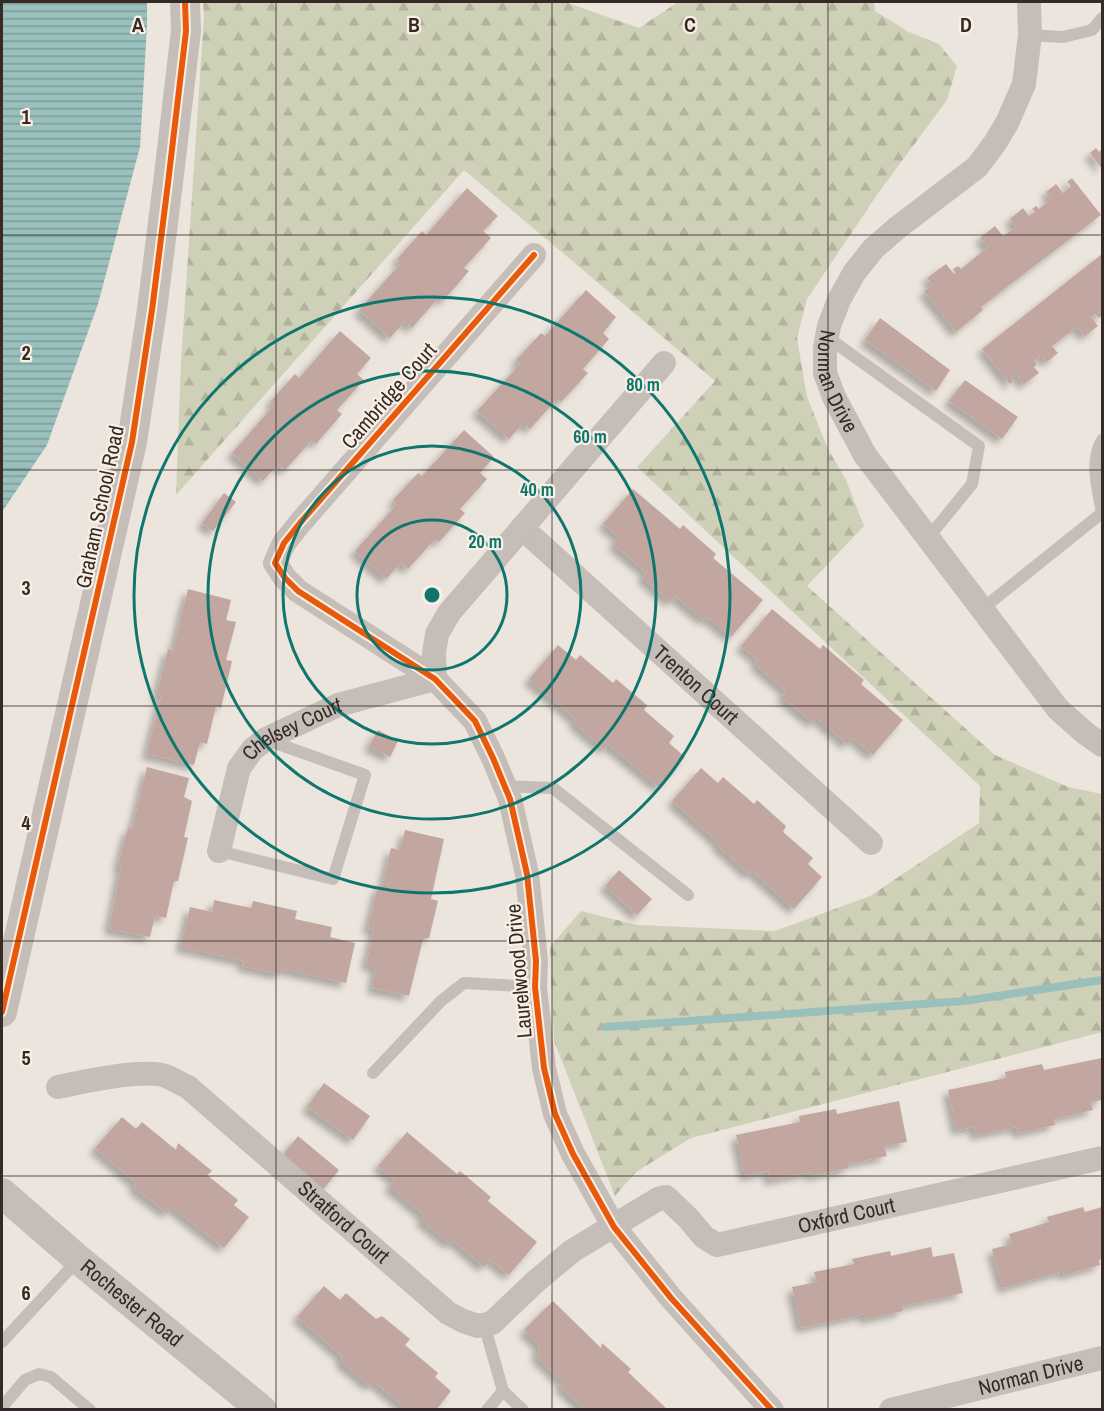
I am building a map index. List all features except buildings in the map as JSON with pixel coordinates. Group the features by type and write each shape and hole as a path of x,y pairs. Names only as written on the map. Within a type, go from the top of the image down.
{"street":[{"name":"Graham School Road","path":"2,1012 132,442 151,322 168,183 186,32 185,2"},
{"name":"Norman Drive","path":"1029,2 1030,35 1024,84 1007,123 977,167 897,228 873,249 854,273 839,300 829,326 825,348 825,373 834,397 865,455 1058,710 1102,745"},
{"name":"Cambridge Court","path":"275,563 284,543 300,523 534,255"},
{"path":"435,680 434,653 437,634 449,613 664,363"},
{"name":"Trenton Court","path":"522,528 871,843"},
{"name":"Laurelwood Drive","path":"275,563 298,591 435,680 475,721 510,799 527,874 536,961 535,987 544,1068 555,1114 573,1154 614,1227 671,1298 772,1410"},
{"name":"Chelsey Court","path":"219,851 239,768 253,749 266,739 338,705 435,680"},
{"name":"Stratford Court","path":"58,1086 145,1074 165,1076 188,1087 448,1313 478,1326 484,1324"},
{"name":"Oxford Court","path":"614,1227 657,1199 666,1197 704,1237 717,1245 1102,1158"},
{"name":"Rochester Road","path":"2,1193 79,1260 262,1410"},
{"path":"484,1324 492,1323 572,1251 614,1227"},
{"name":"Norman Drive","path":"891,1410 1102,1358"}],"lane":[{"path":"1030,35 1064,37 1092,30 1102,18"},
{"path":"827,337 979,446 972,484 928,538"},
{"path":"982,609 1102,513 1095,470 1098,448 1102,440"},
{"path":"219,851 333,879 365,775 266,739"},
{"path":"504,786 553,788 688,895"},
{"path":"373,1073 441,1001 464,982 535,987"},
{"path":"2,1342 79,1260"},
{"path":"484,1324 503,1391 523,1410"},
{"path":"2,1407 25,1380 39,1374 51,1377 90,1410"},
{"path":"487,1410 503,1391"}],"green space":[{"path":"203,2 565,2 639,28 678,2 874,2 875,11 909,32 939,44 957,66 947,100 879,192 807,299 797,338 807,397 828,449 846,480 864,526 807,586 995,755 1068,787 1102,794 1102,1032 691,1138 636,1172 615,1196 554,1041 550,947 581,911 637,925 775,931 870,896 979,823 980,786 637,467 715,381 464,170 176,495 181,362 204,16"}],"water":[{"path":"2,2 147,2 147,25 140,147 98,304 47,445 2,512"}],"waterway":[{"path":"606,1027 964,1001 1102,980"}],"cycle path":[{"path":"2,1012 132,442 168,183 186,31 185,2"},
{"path":"534,255 300,523 284,543 275,563 298,591 435,679 475,721 510,799 527,874 536,961 535,987 544,1068 555,1114 573,1154 614,1227 671,1298 772,1410"}]}
